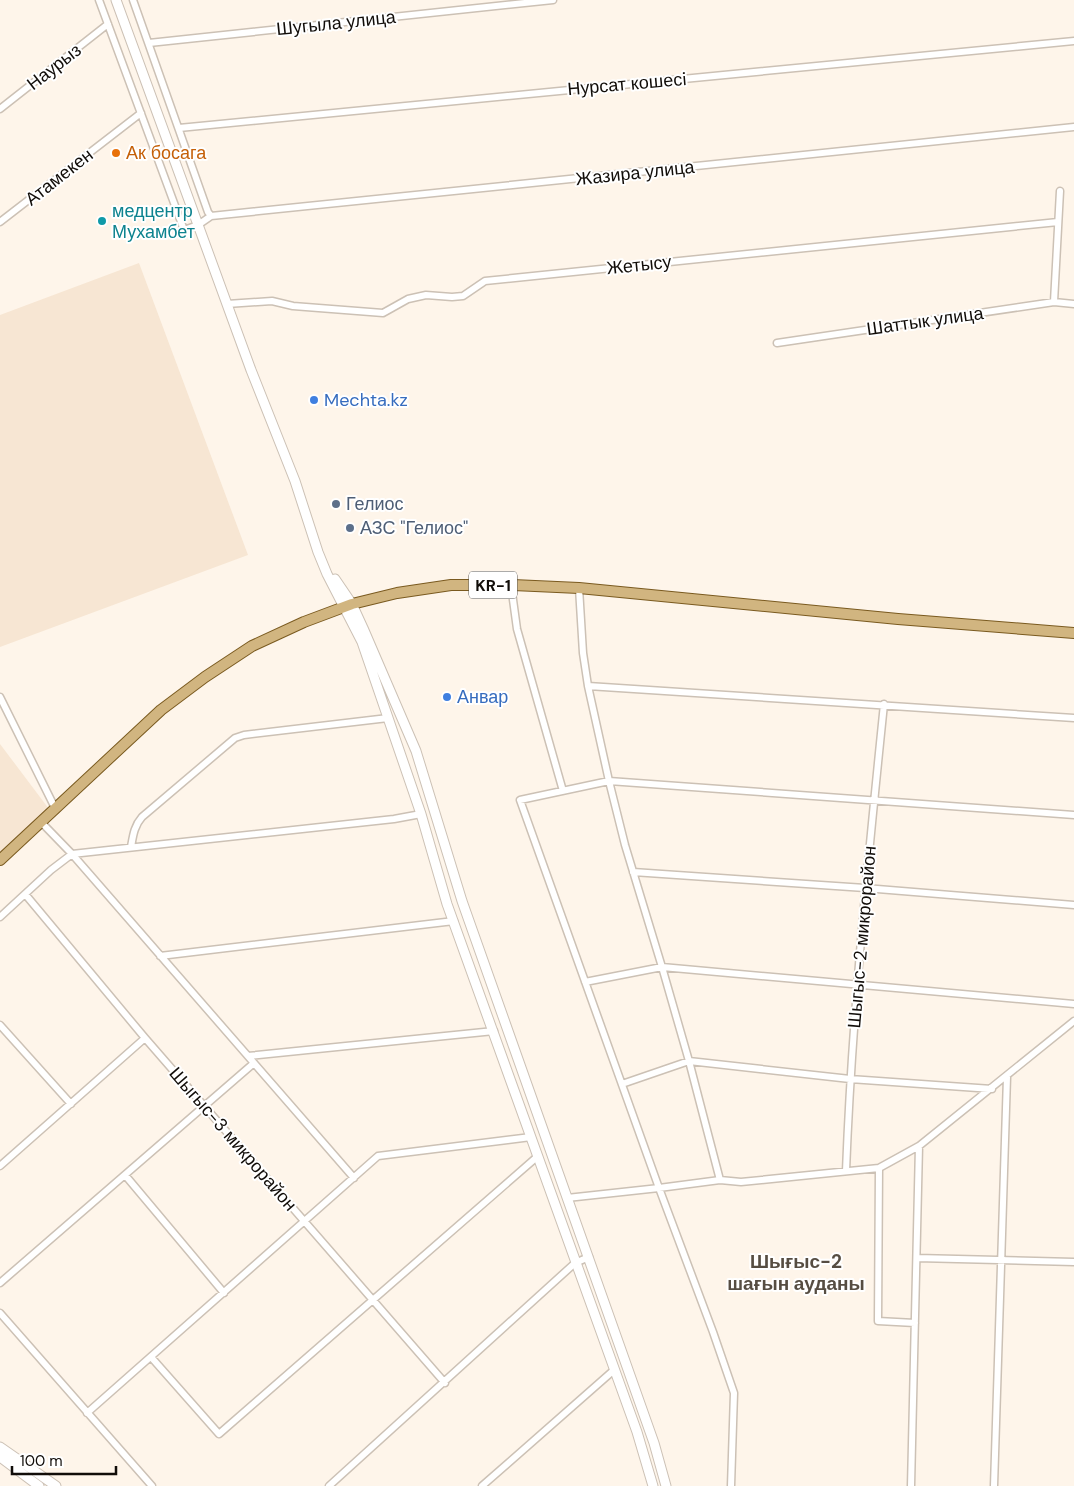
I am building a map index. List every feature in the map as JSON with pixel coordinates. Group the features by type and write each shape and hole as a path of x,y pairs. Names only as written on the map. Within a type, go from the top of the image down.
{"main road":[{"path":"116,0 251,370 295,481 318,552 327,574 348,606 416,751 462,900 654,1443 665,1484"},
{"name":"KR-1","path":"0,860 56,810 161,710 205,677 252,646 304,622 348,606 397,594 452,585 579,588 891,618 1074,633"},
{"path":"348,606 421,814 447,904 637,1432 652,1486"},
{"path":"447,904 462,900"},
{"path":"0,1447 37,1482"},
{"path":"0,1457 37,1482 56,1486"}],"street":[{"path":"99,0 184,230 198,225"},
{"path":"133,0 211,216"},
{"name":"Шугыла улица","path":"149,43 553,0"},
{"name":"Наурыз","path":"0,109 108,24"},
{"name":"Нурсат кошесi","path":"179,128 1074,41"},
{"name":"Атамекен","path":"0,222 141,113"},
{"name":"Жазира улица","path":"198,225 211,216 1074,127"},
{"path":"1054,302 1060,191"},
{"name":"Жетысу","path":"227,304 272,302 293,306 383,313 408,299 426,294 452,297 462,296 484,281 1058,222"},
{"name":"Шаттык улица","path":"777,343 1054,302 1074,304"},
{"path":"511,585 516,629 563,791"},
{"path":"579,588 583,653 588,686 609,781 633,872 689,1061 720,1180"},
{"path":"588,686 1074,718"},
{"path":"0,697 56,810"},
{"name":"Шыгыс-2 микрорайон","path":"846,1171 850,1079 865,888 884,704"},
{"path":"131,847 134,829 142,816 235,738 244,735 388,718"},
{"path":"731,1486 734,1393 714,1332 659,1188 520,800 609,781 1074,815"},
{"path":"0,916 51,870 72,854 394,819 421,814"},
{"path":"41,822 72,854 354,1178"},
{"path":"633,872 1074,905"},
{"name":"Шыгыс-3 микрорайон","path":"25,894 145,1038 445,1383"},
{"path":"160,956 454,921"},
{"path":"585,982 662,967 1074,1004"},
{"path":"567,1198 720,1180 741,1182 879,1168 919,1146 1007,1077 1074,1021"},
{"path":"0,1025 70,1104"},
{"path":"248,1056 494,1031"},
{"path":"0,1166 145,1038"},
{"path":"622,1084 689,1061 850,1079 992,1089"},
{"path":"0,1283 254,1063"},
{"path":"994,1486 1007,1077"},
{"path":"87,1413 378,1156 531,1137"},
{"path":"910,1486 919,1146"},
{"path":"151,1357 219,1434 538,1156"},
{"path":"879,1168 878,1321 915,1323"},
{"path":"125,1175 224,1293"},
{"path":"329,1486 576,1263 589,1257"},
{"path":"917,1258 1074,1262"},
{"path":"0,1313 152,1486"},
{"path":"482,1486 614,1370"},
{"path":"652,1486 665,1484"}],"shaded area":[{"path":"139,263 248,555 0,647 0,315"},
{"path":"0,744 52,813 0,859"}],"place":[{"name":"Ак босага","path":"116,153"},
{"name":"медцентр Мухамбет","path":"102,221"},
{"name":"Mechta.kz","path":"314,400"},
{"name":"Гелиос","path":"336,504"},
{"name":"АЗС \"Гелиос\"","path":"350,528"},
{"name":"Анвар","path":"447,697"}],"district":[{"name":"Шығыс-2 шағын ауданы","path":"796,1272"}]}
